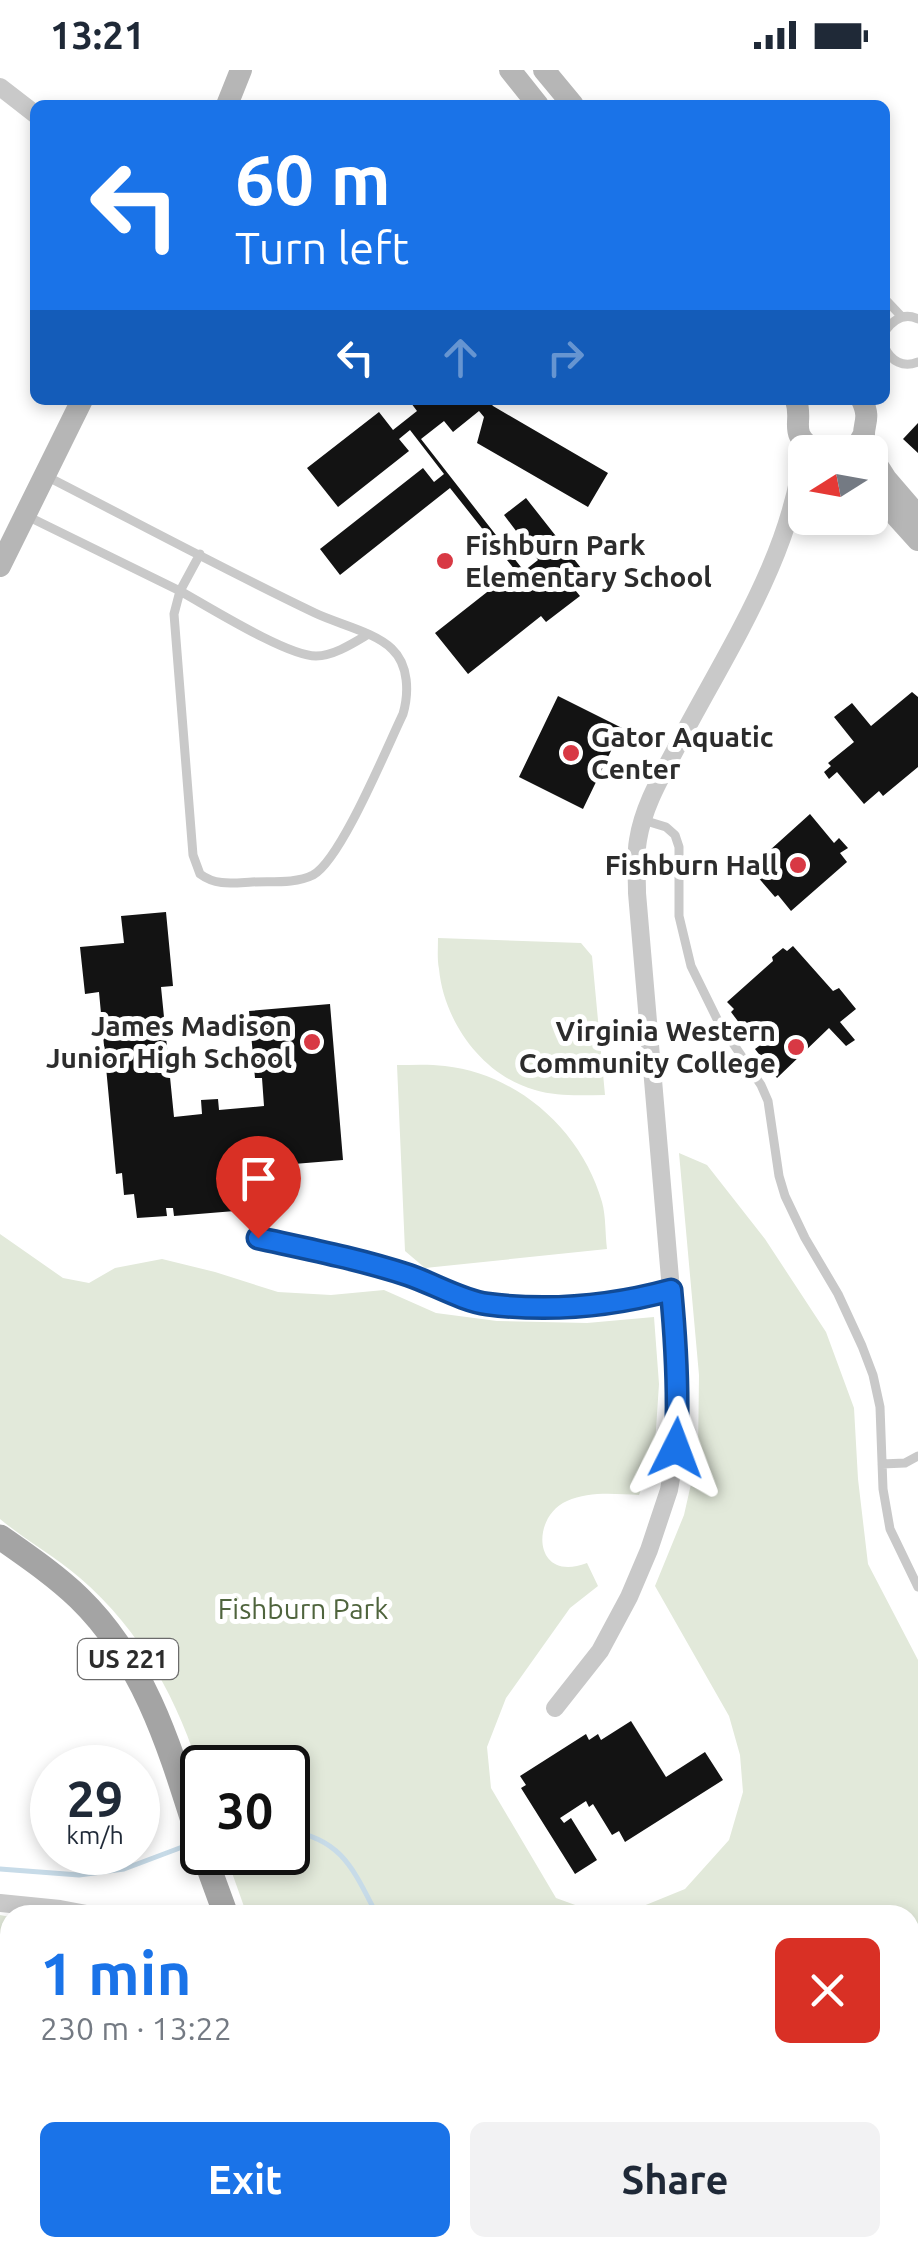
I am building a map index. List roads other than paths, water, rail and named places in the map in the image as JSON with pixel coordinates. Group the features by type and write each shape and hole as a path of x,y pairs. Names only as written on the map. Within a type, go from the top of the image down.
{"main road":[{"path":"510,70 534,100"},
{"path":"544,70 569,100"},
{"path":"230,100 243,74"},
{"path":"0,566 80,405"},
{"path":"799,405 796,426 802,435"},
{"path":"864,405 868,435"},
{"path":"888,481 918,516"},
{"path":"888,507 918,540"},
{"name":"US 221","path":"0,1537 78,1598 126,1656 158,1716 180,1779"},
{"name":"US 221","path":"212,1875 222,1905"}],"street":[{"path":"0,87 30,110"},
{"path":"556,1708 600,1651 649,1550 669,1490 678,1406 638,893 638,840 651,797 760,590 788,521"}],"lane":[{"path":"890,305 902,316 918,318"},
{"path":"890,325 902,316"},
{"path":"890,357 901,364 918,362"},
{"path":"44,476 200,554 318,614 384,642 403,663 406,704 350,824 329,862 318,872 297,880 219,884 200,874 193,855 174,614 180,592 200,554"},
{"path":"25,515 281,645 312,656 336,651 367,635"},
{"path":"643,820 666,827 676,835 680,847 680,916 691,966 718,1021 762,1085 785,1196 838,1294 873,1375 880,1407 883,1489 890,1530 918,1587"},
{"path":"258,1238 410,1276 483,1304 596,1305 671,1290"},
{"path":"882,1464 905,1463 918,1456"}],"waterway":[{"path":"310,1837 344,1859 372,1905"},
{"path":"0,1869 79,1875 124,1869 180,1848"}],"place":[{"name":"Fishburn Park Elementary School","path":"445,561"},
{"name":"Gator Aquatic Center","path":"571,753"},
{"name":"Fishburn Hall","path":"798,865"},
{"name":"James Madison Junior High School","path":"312,1042"},
{"name":"Virginia Western Community College","path":"796,1047"}],"park label":[{"name":"Fishburn Park","path":"303,1609"}]}
